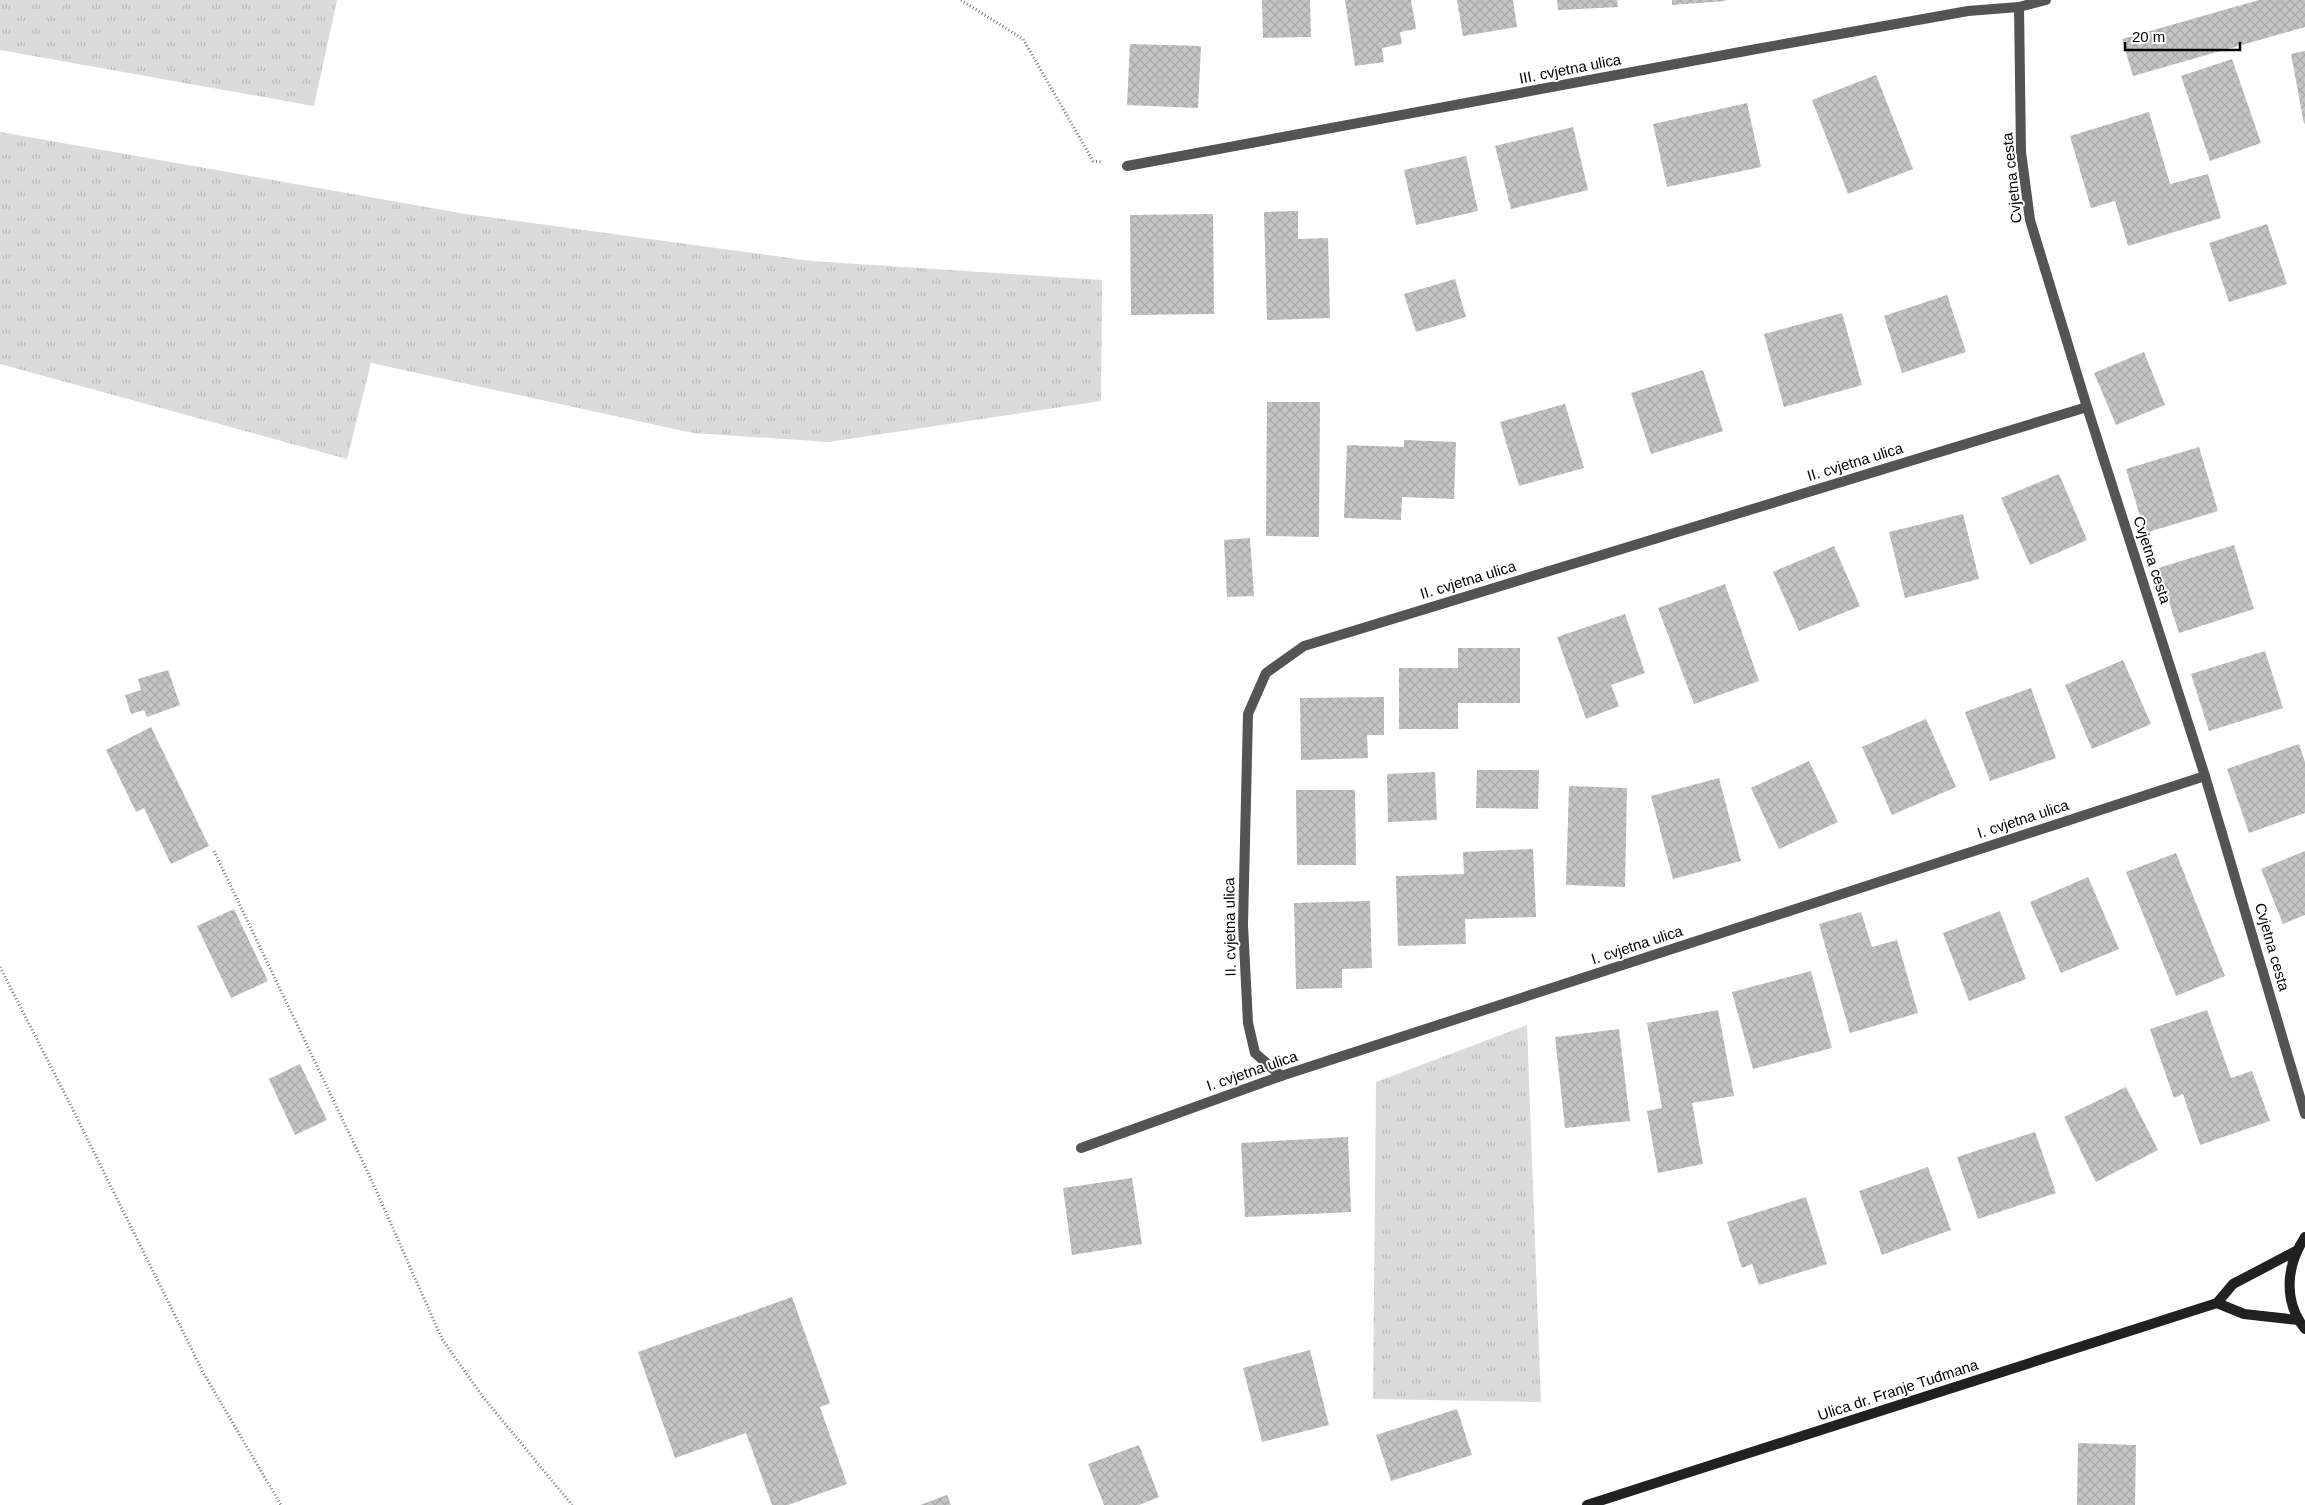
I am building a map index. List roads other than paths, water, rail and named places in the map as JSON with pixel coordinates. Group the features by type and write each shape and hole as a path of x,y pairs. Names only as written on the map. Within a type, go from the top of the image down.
{"main road":[{"path":"2305,1237 2296,1252 2289,1275 2290,1298 2298,1320 2305,1329"},
{"path":"2296,1252 2233,1284 2218,1303 2244,1314 2298,1320"},
{"name":"Ulica dr. Franje Tuđmana","path":"1587,1505 2218,1303"}],"street":[{"name":"III. cvjetna ulica","path":"1127,166 1959,13 2019,7 2046,0"},
{"name":"Cvjetna cesta","path":"2019,7 2021,152 2030,220 2086,408 2205,776 2305,1114"},
{"name":"II. cvjetna ulica","path":"1281,1076 1255,1053 1248,1023 1243,925 1248,714 1266,673 1304,646 2086,408"},
{"name":"I. cvjetna ulica","path":"1081,1148 1281,1076 2205,776"}]}
